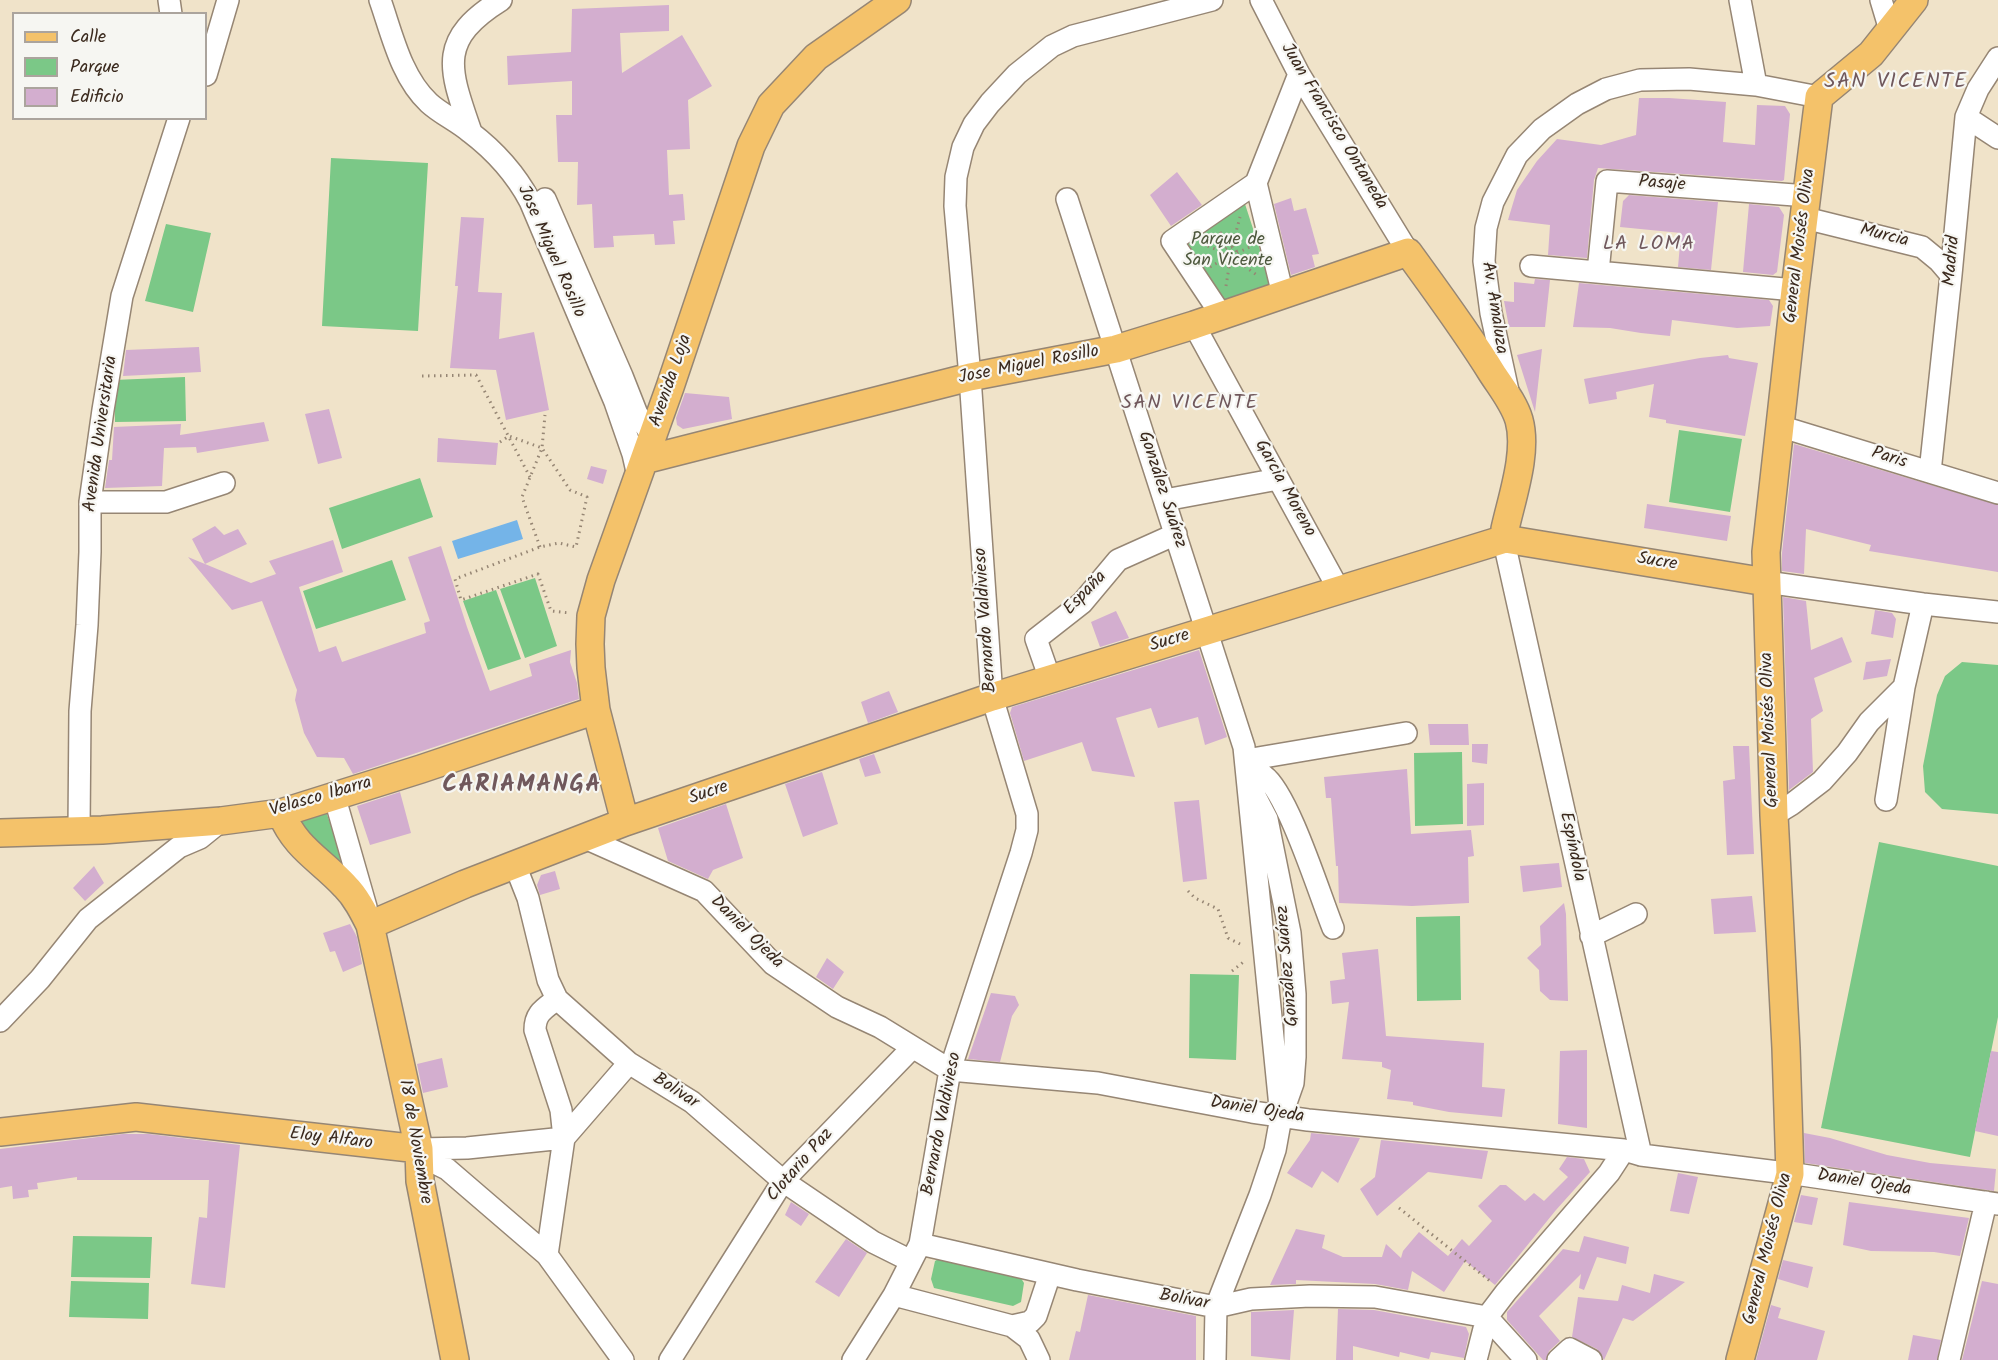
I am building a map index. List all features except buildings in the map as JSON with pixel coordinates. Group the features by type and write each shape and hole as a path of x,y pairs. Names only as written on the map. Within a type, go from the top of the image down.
{"main road":[{"name":"Avenida Loja","path":"626,822 596,710 590,644 591,616 601,580 751,146 771,105 816,57 897,0"},
{"path":"1819,97 1871,54 1914,0"},
{"name":"General Moisés Oliva","path":"1740,1360 1790,1174 1774,815 1766,552 1819,97"},
{"name":"Jose Miguel Rosillo","path":"645,458 970,376 1116,349 1194,326 1223,306 1274,288 1408,252"},
{"path":"1408,252 1470,338 1511,403"},
{"name":"Av. Amaluza","path":"1505,539 1521,446 1519,421 1511,403"},
{"name":"Sucre","path":"370,925 456,887 626,822 992,697 1505,539 1766,582"},
{"name":"Velasco Ibarra","path":"0,833 102,830 221,821 281,813 422,769 596,710"},
{"name":"18 de Noviembre","path":"281,813 287,828 297,842 349,890 370,925 419,1149 420,1181 455,1360"},
{"name":"Eloy Alfaro","path":"0,1132 136,1117 419,1149"}],"street":[{"path":"207,66 212,23 228,0"},
{"name":"Jose Miguel Rosillo","path":"380,0 408,77 429,103 471,132 503,161 518,180 530,201 615,402 633,454 645,458"},
{"path":"471,132 457,91 453,73 453,55 462,32 480,13 501,0"},
{"name":"Bernardo Valdivieso","path":"853,1360 894,1295 915,1253 950,1070 1018,864 1027,830 1027,814 992,697 970,376 955,206 956,177 963,147 974,124 990,103 1017,74 1052,46 1073,36 1212,0"},
{"name":"Juan Francisco Ontaneda","path":"1261,0 1299,75 1408,252"},
{"path":"1740,0 1756,85"},
{"path":"1881,0 1890,30"},
{"name":"Madrid","path":"1930,472 1966,117 1978,89 1998,58"},
{"path":"1274,288 1256,183 1299,75"},
{"name":"Av. Amaluza","path":"1511,403 1491,314 1484,261 1486,228 1493,202 1517,155 1542,129 1577,104 1606,89 1640,80 1689,79 1756,85 1819,97"},
{"path":"1966,117 1998,138"},
{"name":"Avenida Universitaria","path":"79,830 80,711 87,615 90,502 122,296 178,120"},
{"path":"503,161 530,178 543,194 622,375 637,414 645,458"},
{"name":"Pasaje","path":"1598,272 1607,181 1807,207"},
{"path":"1223,306 1173,241 1256,183"},
{"name":"González Suárez","path":"1067,199 1207,631 1246,765 1267,819 1290,933 1295,994 1293,1083 1281,1117 1275,1150 1260,1195 1216,1307 1215,1360"},
{"name":"Murcia","path":"1807,207 1922,247 1951,275"},
{"path":"1531,266 1795,290"},
{"name":"Garcia Moreno","path":"1194,326 1339,590"},
{"name":"Paris","path":"1779,426 1998,493"},
{"path":"1165,500 1278,479"},
{"path":"90,502 166,502 224,483"},
{"name":"España","path":"1050,680 1036,639 1082,603 1118,560 1176,534"},
{"name":"Espíndola","path":"1505,539 1591,936 1632,1153"},
{"name":"Sucre","path":"1766,582 1998,612"},
{"path":"1886,800 1904,687 1923,604"},
{"path":"1774,815 1822,781 1847,753 1869,722 1904,687"},
{"path":"1246,765 1406,733"},
{"path":"1246,765 1263,775 1276,788 1333,928"},
{"name":"18 de Noviembre","path":"334,795 370,925"},
{"path":"0,1021 40,979 88,919 179,847 200,838 221,821"},
{"name":"Daniel Ojeda","path":"585,838 704,891 773,964 837,1007 880,1027 950,1070 1098,1083 1281,1117 1632,1153 1992,1203"},
{"name":"Bolivar","path":"515,865 528,898 548,980 557,999 629,1063 692,1102 783,1181 873,1242 915,1253"},
{"path":"1591,936 1636,914"},
{"path":"547,1255 564,1138 561,1110 535,1030 535,1020 557,999"},
{"name":"Clotario Paz","path":"670,1360 783,1181 912,1048"},
{"path":"564,1138 629,1063"},
{"name":"Eloy Alfaro","path":"419,1149 468,1148 564,1138"},
{"path":"456,1177 454,1159 468,1148"},
{"path":"419,1149 433,1162 447,1169 547,1255 623,1360"},
{"path":"1476,1360 1487,1317 1609,1173 1632,1153"},
{"path":"1949,1360 1992,1203"},
{"name":"Bolívar","path":"915,1253 1050,1274 1216,1307 1251,1299 1310,1296 1375,1297 1487,1317"},
{"path":"1012,1326 1030,1322 1036,1316 1050,1274"},
{"path":"894,1295 1012,1326 1029,1339 1037,1355"},
{"path":"1487,1317 1526,1360"},
{"path":"1558,1360 1570,1349 1591,1360"}],"path":[{"path":"1234,216 1242,211"},
{"path":"1242,211 1246,222"},
{"path":"1232,247 1242,211"},
{"path":"1217,225 1227,247"},
{"path":"1202,244 1223,252"},
{"path":"1223,306 1233,260 1237,253 1253,245 1256,254"},
{"path":"1227,247 1232,247"},
{"path":"1224,259 1223,252 1227,247"},
{"path":"1232,247 1237,253"},
{"path":"1209,268 1224,259 1233,260 1274,288"},
{"path":"422,376 476,375 530,477"},
{"path":"540,547 522,497 542,448 544,415"},
{"path":"500,442 509,436"},
{"path":"509,436 542,448 570,490 587,498 576,547 559,543 540,547 454,579 461,600 538,574 551,611 591,616"},
{"path":"1188,891 1195,898 1218,909 1227,938 1248,947"},
{"path":"1399,1208 1506,1292"}],"green space":[{"path":"331,158 428,163 418,331 322,326"},
{"name":"Parque de San Vicente","path":"1245,204 1271,284 1223,301 1184,238"},
{"path":"166,224 211,233 193,312 145,301"},
{"path":"185,377 186,421 115,422 114,380"},
{"path":"1679,430 1742,439 1730,512 1669,502"},
{"path":"420,478 433,517 342,549 329,508"},
{"path":"392,560 406,600 316,629 303,591"},
{"path":"535,578 557,646 525,658 500,589"},
{"path":"496,590 521,659 488,670 463,601"},
{"path":"1962,662 1998,665 1998,814 1942,809 1925,792 1923,766 1937,695 1945,676"},
{"path":"1462,752 1463,824 1415,826 1414,753"},
{"path":"325,809 343,859 341,867 296,828 299,818"},
{"path":"1879,842 1998,866 1998,1017 1970,1157 1821,1128"},
{"path":"1460,916 1461,1000 1417,1001 1416,917"},
{"path":"1190,974 1239,975 1236,1060 1189,1058"},
{"path":"73,1236 152,1237 150,1278 71,1277"},
{"path":"942,1257 1019,1275 1024,1283 1021,1302 1013,1306 934,1288 931,1279 935,1261"},
{"path":"71,1281 149,1283 148,1319 69,1317"}],"water":[{"path":"517,520 523,539 458,559 452,541"}],"district":[{"name":"SAN VICENTE","path":"1896,83"},
{"name":"LA LOMA","path":"1649,246"},
{"name":"SAN VICENTE","path":"1190,405"},
{"name":"CARIAMANGA","path":"522,787"}]}
